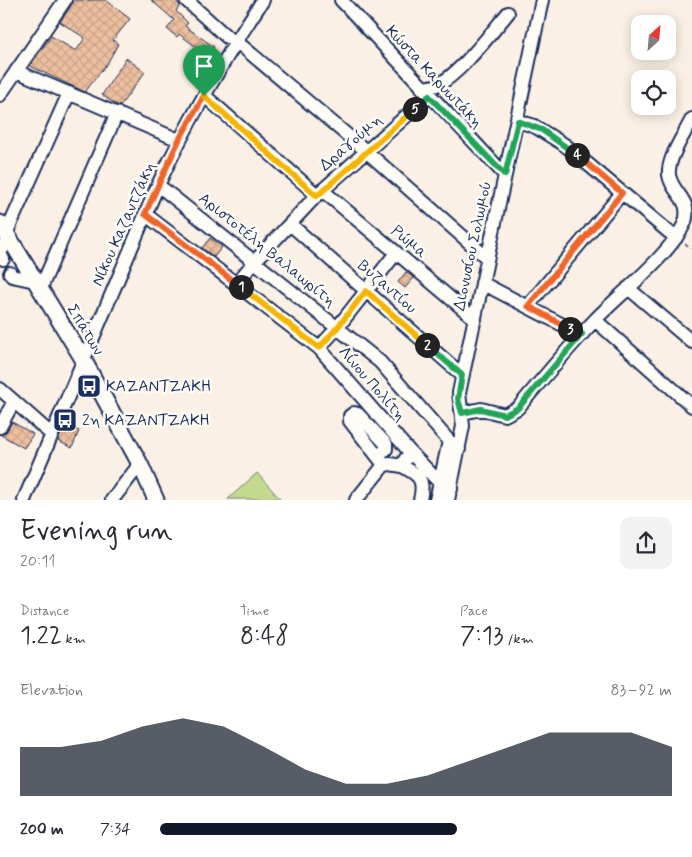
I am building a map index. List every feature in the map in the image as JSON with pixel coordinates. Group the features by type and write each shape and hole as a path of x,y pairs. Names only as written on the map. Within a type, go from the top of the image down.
{"main road":[{"name":"Σπάτων","path":"4,230 83,359 140,464 156,500"}],"street":[{"path":"0,95 66,0"},
{"path":"186,0 227,37 366,151 488,258"},
{"name":"Νίκου Καζαντζάκη","path":"24,500 145,214 179,140 235,42 263,0"},
{"name":"Κώστα Καρυωτάκη","path":"341,0 505,175"},
{"name":"Διονυσίου Σολωμού","path":"450,494 454,446 463,426 458,399 462,375 518,121 542,0"},
{"path":"426,92 443,81 474,52 508,13"},
{"path":"16,71 179,140"},
{"name":"Δραγούμη","path":"236,284 255,261 320,193 426,92"},
{"path":"3,259 0,254 4,230 68,93"},
{"name":"Ρώμα","path":"204,96 320,193 396,252 475,318"},
{"path":"10,273 12,276 38,285 116,113"},
{"path":"462,413 481,409 505,415 513,412 595,320 676,238 686,221 689,204 672,183 669,175 670,165 692,119"},
{"path":"518,121 534,126 558,140 676,238"},
{"name":"Αριστοτέλη Βαλαωρίτη","path":"158,185 380,362 454,446"},
{"path":"528,306 622,193"},
{"name":"Λίνου Πολίτη","path":"145,214 319,348 409,451 450,494"},
{"name":"Βυζαντίου","path":"290,224 462,375"},
{"path":"319,348 337,328 396,252"},
{"path":"482,283 582,334"},
{"path":"628,288 692,342"},
{"path":"595,320 692,406 692,414"},
{"path":"0,389 52,434"},
{"path":"0,427 14,401"},
{"path":"436,500 439,482 454,446"},
{"path":"402,466 409,451"},
{"path":"356,500 381,461 402,466 416,474 422,482 423,490 420,500"},
{"path":"112,500 140,464"}],"green space":[{"path":"257,473 280,499 228,499"}],"building":[{"path":"75,0 106,0 130,19 113,40 118,44 108,62 85,92 30,66 51,36 76,51 85,38 60,22"},
{"path":"151,0 175,0 180,6 176,11 188,23 185,26 214,47 208,56 179,34 177,37 167,29 174,20"},
{"path":"126,58 145,72 120,106 102,95"},
{"path":"210,238 222,247 214,257 202,248"},
{"path":"406,272 414,278 405,288 398,282"},
{"path":"12,422 33,434 24,448 1,435 7,431"},
{"path":"65,424 79,431 72,448 58,441"}],"place":[{"name":"ΚΑΖΑΝΤΖΑΚΗ","path":"89,386"},
{"name":"2η ΚΑΖΑΝΤΖΑΚΗ","path":"65,420"}],"route":[{"path":"204,96 317,196 429,96 505,175 518,121 542,130 565,145 622,193 528,306 582,334 518,408 505,415 481,409 462,413 458,393 462,375 366,291 319,348 145,214 179,140 204,96"}]}
